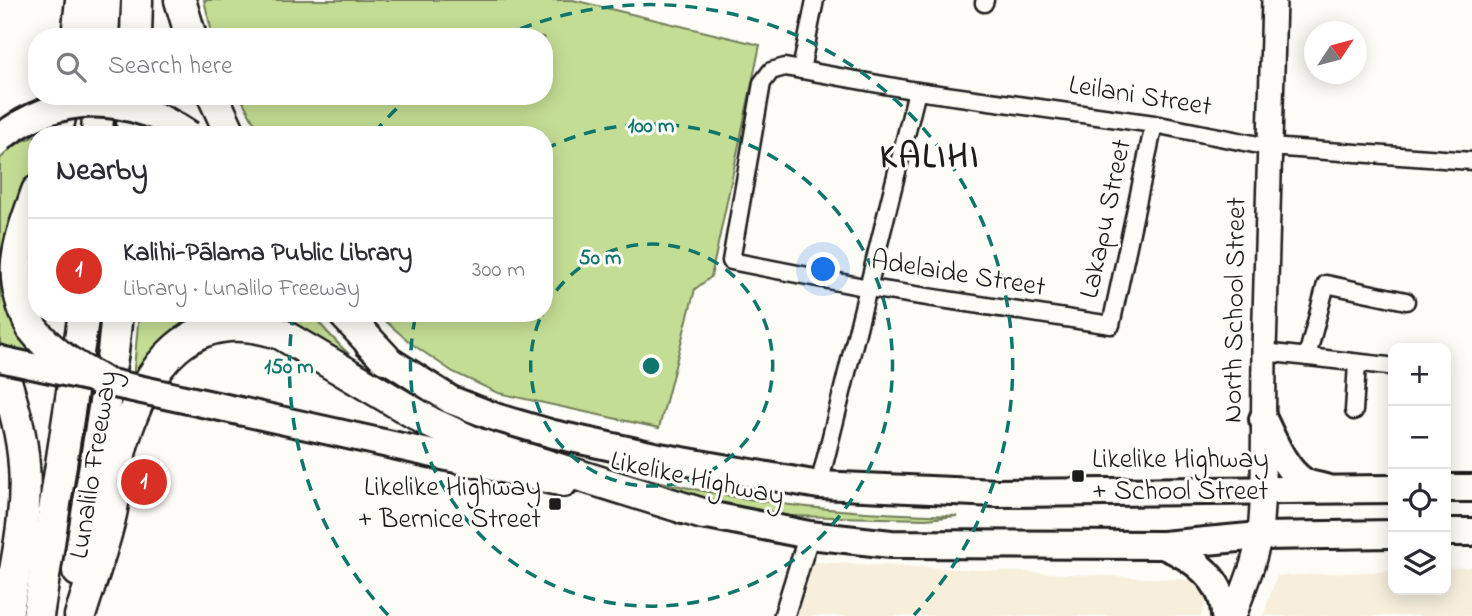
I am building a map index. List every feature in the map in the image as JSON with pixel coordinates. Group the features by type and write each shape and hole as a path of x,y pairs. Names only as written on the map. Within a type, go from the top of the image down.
{"highway":[{"path":"78,28 81,0"},
{"path":"103,28 105,0"},
{"path":"136,28 137,0"},
{"path":"180,0 188,28"},
{"path":"59,126 63,105"},
{"path":"0,138 31,117 66,106 79,105"},
{"path":"97,126 99,105"},
{"path":"117,105 140,109 173,126"},
{"path":"132,126 133,105"},
{"path":"217,105 227,126"},
{"path":"28,216 20,239 16,263 17,286 28,320"},
{"path":"29,322 46,346 67,362 101,380"},
{"name":"Lunalilo Freeway","path":"38,616 83,322"},
{"name":"Lunalilo Freeway","path":"71,616 116,322"},
{"name":"Likelike Highway","path":"342,322 385,358 451,400 495,417 553,434 654,456 819,485 997,493 1388,489"},
{"path":"351,322 385,358"},
{"path":"80,616 111,514 122,447 149,381 163,359 180,343 220,327 262,328 281,334 430,423 475,443 703,514"},
{"path":"0,360 21,439 24,467 23,513 8,616"},
{"name":"Likelike Highway","path":"101,380 809,536 891,544 1163,545 1260,537 1388,534"},
{"path":"1264,419 1277,448 1290,467 1303,481 1327,489"},
{"path":"1451,488 1472,488"},
{"path":"1451,533 1472,532"},
{"path":"1163,545 1188,557 1207,573 1222,598 1225,616"}],"main road":[{"name":"North School Street","path":"1234,616 1260,537 1263,491 1264,352 1274,0"},
{"name":"Likelike Highway","path":"0,360 101,380"}],"street":[{"path":"800,69 815,0"},
{"name":"Adelaide Street","path":"800,69 778,68 768,73 762,83 731,261 869,288 1111,325"},
{"name":"Leilani Street","path":"800,69 917,91 1154,124 1269,146 1472,161"},
{"path":"819,485 917,91"},
{"name":"Lakapu Street","path":"1111,325 1154,124"},
{"path":"1307,357 1326,284 1406,301"},
{"path":"1264,352 1388,366"},
{"path":"1354,411 1357,363"},
{"path":"784,616 809,536"}],"shaded area":[{"path":"812,562 1212,581 1201,616 797,616"},
{"path":"1472,567 1472,616 1263,616 1277,576 1388,571 1388,595 1451,595 1451,568"}],"green space":[{"path":"204,0 573,0 760,45 711,277 695,289 659,428 498,393 453,372 412,344 386,322 553,322 553,126 256,126 245,105 553,105 553,28 211,28"},
{"path":"28,139 28,191 12,240 19,332 38,360 1,348 0,342 0,159 14,145"},
{"path":"138,322 319,322 353,359 402,398 455,428 494,442 740,498 834,510 957,516 926,519 743,515 571,475 478,448 447,434 293,342 261,331 227,329 195,338 167,357 147,382 133,380"}],"place":[{"name":"Likelike Highway + School Street","path":"1078,476"},
{"name":"Kalihi-Pālama Public Library","path":"144,482"},
{"name":"Likelike Highway + Bernice Street","path":"555,504"}],"district":[{"name":"KALIHI","path":"930,158"}]}
